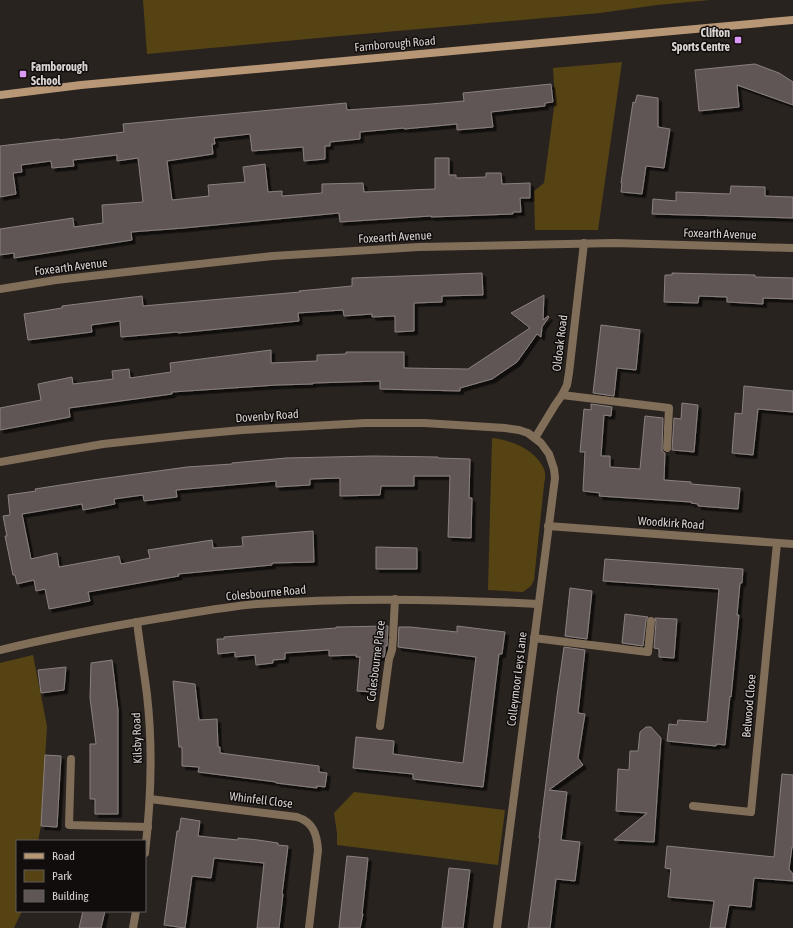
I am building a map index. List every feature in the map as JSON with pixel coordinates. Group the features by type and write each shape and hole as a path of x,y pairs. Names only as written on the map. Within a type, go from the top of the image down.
{"street":[{"name":"Farnborough Road","path":"0,95 97,84 793,20"},
{"name":"Oldoak Road","path":"535,438 567,385 584,243"},
{"name":"Foxearth Avenue","path":"0,289 103,274 273,256 419,248 614,243 793,248"},
{"path":"562,395 669,408 668,448"},
{"name":"Dovenby Road","path":"0,462 103,444 187,434 365,423 424,423 505,428 519,430 528,433 535,438"},
{"name":"Colleymoor Leys Lane","path":"497,928 555,478 554,469 546,448 535,438"},
{"name":"Woodkirk Road","path":"548,526 793,544"},
{"name":"Belwood Close","path":"693,806 751,812 777,543"},
{"name":"Colesbourne Road","path":"0,648 137,622 255,604 395,599 538,604"},
{"name":"Colesbourne Place","path":"380,726 389,659 392,650 395,599"},
{"path":"534,638 648,652 651,621"},
{"name":"Kilsby Road","path":"137,622 150,731 150,799 146,845"},
{"path":"71,759 69,825 148,828"},
{"name":"Whinfell Close","path":"150,799 303,818 313,828 318,841 309,928"},
{"path":"133,928 136,912"}],"green space":[{"path":"143,0 710,0 657,5 600,13 147,54"},
{"path":"622,62 598,230 535,230 534,191 544,183 555,100 553,68"},
{"path":"492,438 507,441 529,451 540,462 545,471 534,580 531,586 523,592 488,590"},
{"path":"33,655 47,726 41,826 38,840 16,840 16,912 22,912 14,928 0,928 0,663"},
{"path":"354,792 505,810 498,865 337,845 334,813"}],"building":[{"path":"755,64 779,73 793,82 793,105 737,85 739,107 699,111 695,70"},
{"path":"551,84 553,102 545,103 545,106 491,112 493,127 457,130 457,124 360,132 360,139 330,142 330,146 325,146 325,159 304,161 303,147 252,151 250,134 214,138 215,144 212,144 213,154 167,161 172,200 209,196 208,185 245,182 243,167 265,164 268,192 282,191 282,196 322,193 322,184 363,183 364,192 435,189 435,158 449,158 449,175 456,175 456,178 486,177 486,173 501,173 502,184 530,183 530,198 520,198 521,212 513,212 513,214 431,216 340,222 339,213 131,232 132,240 14,258 14,253 0,255 0,229 73,218 74,227 103,223 102,205 143,202 138,158 117,161 117,155 73,160 74,166 52,168 51,161 21,165 22,172 13,173 16,194 0,197 0,146 124,132 123,124 346,103 347,110 464,101 463,93"},
{"path":"637,95 658,98 658,127 670,129 664,168 646,166 642,194 621,192 633,102 635,103"},
{"path":"731,186 765,187 765,196 793,197 793,218 652,214 653,199 676,201 676,192 730,194"},
{"path":"482,273 483,295 442,296 442,302 414,303 414,331 395,332 395,316 372,317 372,314 344,316 343,310 298,313 299,321 121,337 120,321 91,325 92,332 28,340 24,314 62,308 62,306 142,296 143,306 352,286 352,278"},
{"path":"672,273 755,275 755,277 793,278 793,299 763,298 763,304 727,302 727,297 699,296 698,303 664,302 665,275 672,275"},
{"path":"544,295 543,320 548,316 549,317 542,327 541,337 537,334 517,362 492,379 460,388 460,391 380,389 380,381 313,383 172,392 172,394 69,408 70,417 0,430 0,408 41,400 38,384 72,377 73,384 113,379 112,371 129,369 130,378 171,372 170,363 271,350 271,363 317,361 317,355 346,354 346,352 404,352 404,368 468,369 530,328 511,313"},
{"path":"601,325 640,330 636,370 617,368 614,396 593,393"},
{"path":"744,386 793,391 793,412 758,409 753,455 732,453 735,413 742,414"},
{"path":"682,403 698,405 694,452 672,450 674,418 681,419"},
{"path":"591,404 612,407 611,416 604,415 601,456 610,456 610,467 640,469 645,416 663,418 662,451 665,453 664,480 740,488 738,509 698,506 698,504 691,502 599,496 600,493 583,491 585,452 580,452 584,409 591,410"},
{"path":"373,456 470,459 469,498 472,498 471,538 448,537 450,476 414,476 414,486 381,486 380,495 340,496 340,478 310,479 310,485 276,487 276,481 176,490 177,497 144,501 143,495 114,499 115,504 83,510 82,504 22,514 31,559 57,553 59,567 119,556 121,564 150,558 148,550 212,540 213,548 243,546 242,537 313,531 314,562 272,563 272,565 178,574 179,576 88,592 90,601 49,609 45,589 36,591 34,580 17,584 15,575 13,575 5,536 7,536 3,516 10,515 8,495 36,491 35,489 187,467 286,458"},
{"path":"376,547 417,548 417,569 376,569"},
{"path":"605,559 743,569 742,583 740,583 737,615 739,615 725,745 717,744 716,746 667,741 669,724 677,725 678,720 707,722 719,589 603,581"},
{"path":"570,588 592,591 587,639 565,636"},
{"path":"625,614 648,617 646,620 643,646 622,643"},
{"path":"655,618 677,619 674,658 659,657 659,649 654,648"},
{"path":"388,626 387,646 385,646 384,657 376,657 372,692 357,691 360,657 356,657 356,655 329,656 329,650 285,653 285,659 273,660 273,663 256,665 255,655 235,657 235,652 218,654 217,639 224,639 224,637 336,627"},
{"path":"457,626 505,632 502,654 499,654 483,787 413,779 413,774 353,768 356,737 394,741 393,754 463,763 476,657 398,647 399,627 457,632"},
{"path":"564,647 585,650 578,713 585,714 578,758 583,765 549,790 567,792 561,840 580,842 575,881 556,879 550,928 528,928 557,696"},
{"path":"112,660 118,710 118,814 95,814 95,799 90,799 90,744 96,744 90,698 91,663"},
{"path":"66,667 64,690 41,693 38,670"},
{"path":"173,681 195,684 199,720 217,719 218,747 220,747 220,753 319,766 319,772 327,773 325,787 317,786 317,788 198,772 199,767 182,766 182,747 179,747"},
{"path":"646,727 651,727 661,738 654,842 614,840 647,813 616,811 618,769 629,770 630,751 638,751 640,732"},
{"path":"45,755 61,756 57,827 41,826"},
{"path":"782,774 793,775 793,847 789,869 793,874 793,881 754,878 751,907 729,905 725,928 710,928 714,901 668,897 671,869 665,868 667,846 774,857"},
{"path":"181,818 200,821 198,836 238,840 238,838 258,840 288,846 279,928 257,928 264,863 214,858 211,878 192,876 185,928 164,925 177,831 179,831"},
{"path":"347,856 368,858 363,914 360,928 339,928"},
{"path":"449,868 470,870 463,928 442,928"},
{"path":"83,912 105,912 101,928 79,928"}],"place":[{"name":"Clifton Sports Centre","path":"738,40"},
{"name":"Farnborough School","path":"23,74"}]}
